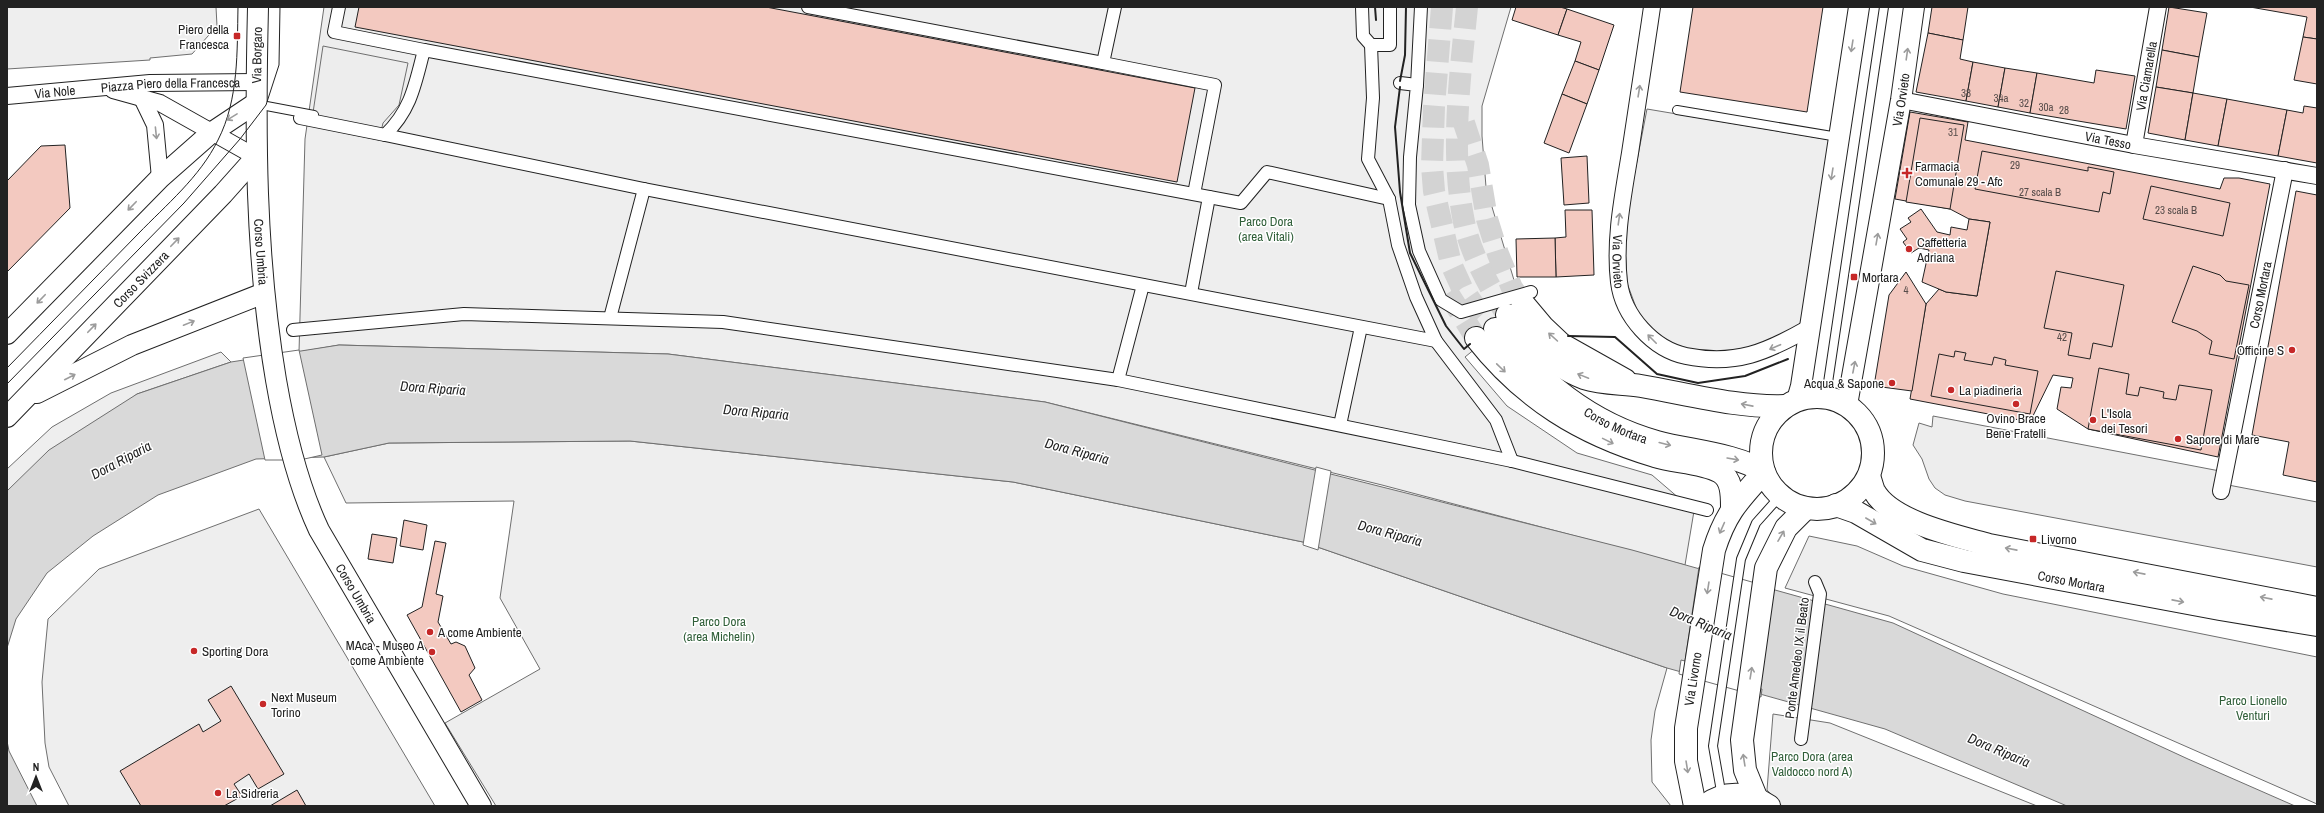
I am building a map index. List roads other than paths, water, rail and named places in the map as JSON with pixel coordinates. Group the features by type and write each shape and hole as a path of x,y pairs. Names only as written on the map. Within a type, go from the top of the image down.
{"main road":[{"path":"1506,315 1525,338 1550,359 1583,378 1610,384 1635,385 1758,407 1791,403 1810,397 1826,396 1847,405 1859,418 1867,433 1872,459 1870,476 1856,493 1836,505 1805,509 1790,502 1781,495 1770,483 1764,472 1761,451 1762,442 1768,427 1776,414 1791,403"},
{"path":"1506,315 1497,364 1527,392 1563,418 1613,443 1657,457 1720,472 1729,484 1732,507"},
{"name":"Corso Mortara","path":"1506,315 1545,381 1577,407 1613,425 1655,442 1744,461 1764,472"},
{"name":"Via Livorno","path":"1695,806 1685,748 1690,698 1714,550 1732,507 1764,472"},
{"name":"Corso Mortara","path":"1870,476 1874,491 1890,508 1925,527 1954,536 2317,608"},
{"name":"Corso Mortara","path":"1836,505 1856,512 1922,550 1964,561 2220,609 2317,625"},
{"path":"1762,802 1745,770 1742,732 1766,568 1786,528 1805,509"},
{"path":"1713,801 1734,794 1762,802"}],"street":[{"name":"Via Borgaro","path":"256,103 258,7"},
{"path":"339,7 334,32 1241,203 1267,172 1389,199"},
{"path":"808,7 1103,63 1215,86 1194,194"},
{"path":"1103,63 1115,7"},
{"path":"1362,7 1363,36 1371,46 1373,98 1368,159 1389,199 1398,245 1416,297 1436,341 1496,420 1512,461"},
{"path":"1371,46 1390,45 1390,7"},
{"path":"1421,7 1417,86 1410,157 1409,205 1419,251 1441,300 1461,312 1506,315"},
{"name":"Via Orvieto","path":"1652,7 1618,224 1619,283 1628,309 1642,329 1658,345 1679,354 1703,359 1724,360 1751,355 1777,346 1809,328"},
{"path":"1791,403 1809,328 1859,7"},
{"name":"Via Orvieto","path":"1847,405 1901,100 1914,7"},
{"name":"Via Ciamarella","path":"2134,145 2158,7"},
{"path":"385,135 403,116 412,96 424,50"},
{"name":"Piazza Piero della Francesca","path":"102,88 150,82 256,82"},
{"path":"1400,83 1417,86"},
{"name":"Piazza Piero della Francesca","path":"102,88 160,103 210,133 256,157 256,103"},
{"name":"Via Nole","path":"7,96 102,88"},
{"name":"Piazza Piero della Francesca","path":"142,98 155,125 160,178"},
{"name":"Via Tesso","path":"1901,100 2134,145 2317,176"},
{"name":"Piazza Piero della Francesca","path":"160,178 210,133 256,103"},
{"path":"300,118 644,189 1436,341"},
{"name":"Corso Umbria","path":"256,157 264,293 270,347 284,422 299,482 319,530 481,806"},
{"name":"Corso Svizzera","path":"7,417 223,194 256,157"},
{"name":"Corso Mortara","path":"2221,491 2285,170"},
{"path":"7,334 160,178"},
{"path":"610,318 644,189"},
{"path":"1191,293 1209,197"},
{"path":"1118,380 1143,284"},
{"name":"Corso Svizzera","path":"23,400 132,345 264,293"},
{"path":"293,330 464,314 723,322 1118,380 1512,461 1707,510"},
{"path":"1340,425 1361,327"},
{"name":"Ponte Amedeo IX il Beato","path":"1801,739 1820,594 1815,582"}],"lane":[{"path":"1826,396 1884,7"},
{"path":"256,103 372,126"},
{"path":"1677,110 1838,137"},
{"path":"1713,801 1713,746 1718,705 1743,549 1756,523 1781,495"}],"water":[{"name":"Dora Riparia","path":"339,345 668,354 1045,402 1632,550 1893,623 2188,759 2295,806 2067,806 1885,729 1667,668 1303,542 1013,482 630,441 389,443 324,457 256,459 158,495 93,536 47,573 16,619 7,648 7,491 49,450 137,394 231,362"},
{"path":"7,741 9,751 37,806 7,806"}],"tunnel":[{"path":"1442,7 1434,107 1432,166 1434,191 1451,264 1462,288 1476,308 1495,329"},
{"path":"1467,7 1459,87 1457,142 1460,196 1464,222 1471,246 1487,282 1507,315"},
{"path":"1464,123 1478,165 1487,219 1498,254 1512,288 1522,302"},
{"path":"1448,293 1476,338"}],"tram line":[{"path":"7,368 182,190 211,153 225,124 233,92 236,75 238,7"},
{"path":"7,384 184,203 240,139 266,105 279,65 280,7"}],"place":[{"name":"Piero della Francesca","path":"237,36"},
{"name":"Farmacia Comunale 29 - Afc","path":"1907,173"},
{"name":"Caffetteria Adriana","path":"1909,249"},
{"name":"Mortara","path":"1854,277"},
{"name":"Officine S","path":"2292,350"},
{"name":"Acqua & Sapone","path":"1892,383"},
{"name":"La piadineria","path":"1951,390"},
{"name":"Ovino Brace Bene Fratelli","path":"2016,404"},
{"name":"L'Isola dei Tesori","path":"2093,420"},
{"name":"Sapore di Mare","path":"2178,439"},
{"name":"Livorno","path":"2033,539"},
{"name":"A come Ambiente","path":"430,632"},
{"name":"Sporting Dora","path":"194,651"},
{"name":"MAca - Museo A come Ambiente","path":"432,652"},
{"name":"Next Museum Torino","path":"263,704"},
{"name":"La Sidreria","path":"218,793"}],"park label":[{"name":"Parco Dora (area Vitali)","path":"1266,228"},
{"name":"Parco Dora (area Michelin)","path":"719,628"},
{"name":"Parco Lionello Venturi","path":"2253,708"},
{"name":"Parco Dora (area Valdocco nord A)","path":"1812,764"}]}
